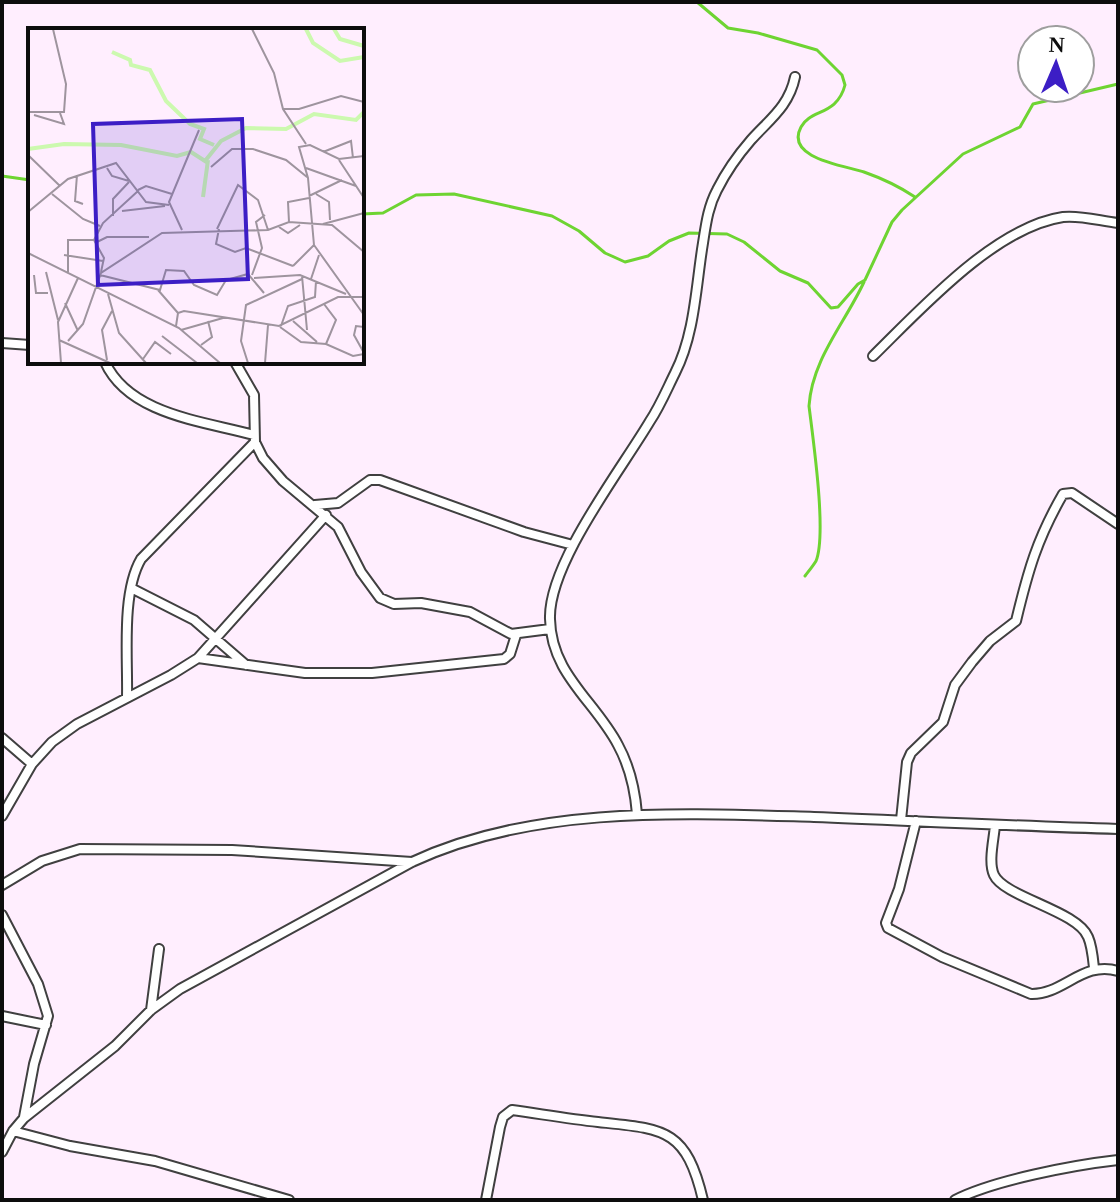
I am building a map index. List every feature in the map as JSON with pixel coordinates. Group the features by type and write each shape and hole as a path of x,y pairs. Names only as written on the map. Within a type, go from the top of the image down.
{"street":[{"path":"637,814 631,773 624,756 566,673 553,645 551,601 556,581 573,545 652,419 678,368 689,332 709,206 734,161 785,106 795,77"},
{"path":"873,356 985,253 1009,238 1033,225 1068,217 1118,223"},
{"path":"2,343 28,345"},
{"path":"106,364 115,379 142,401 255,438"},
{"path":"236,364 254,395 255,438 263,458 283,481 338,527 372,591 387,603 421,603 470,612 516,635 550,629"},
{"path":"127,697 131,588 135,569 255,438"},
{"path":"315,505 338,503 370,480 380,480 524,532 573,545"},
{"path":"901,820 907,762 911,753 943,722 955,685 972,662 990,641 1016,621 1026,575 1047,522 1063,494 1072,493 1118,524"},
{"path":"338,503 338,527"},
{"path":"2,816 32,764 63,733 198,658 326,515"},
{"path":"131,588 185,614 248,667"},
{"path":"198,658 305,673 372,673 504,659 510,654 516,635"},
{"path":"2,738 32,764"},
{"path":"2,1152 24,1118 127,1036 151,1010 205,974 412,862 435,851 488,835 637,814 1118,829"},
{"path":"916,821 899,889 886,923 888,928 942,957 1031,994 1044,993 1094,968 1118,971"},
{"path":"995,825 994,875 1001,884 1046,906 1083,930 1088,936 1094,968"},
{"path":"2,885 42,861 80,849 232,850 412,862"},
{"path":"2,915 47,1007 46,1025 24,1118"},
{"path":"151,1010 159,949"},
{"path":"2,1016 46,1025"},
{"path":"486,1200 500,1127 503,1117 512,1110 574,1120 638,1125 666,1134 689,1158 703,1200"},
{"path":"13,1131 70,1146 155,1161 289,1200"},
{"path":"955,1200 973,1191 1089,1163 1118,1160"}],"waterway":[{"path":"697,2 728,28 817,50 842,75 845,85 836,102 805,121 798,138 801,147 820,159 870,174 915,197"},
{"path":"364,214 383,213 416,195 454,194 552,216 579,231 605,253 625,262 648,256 669,241 689,233 727,234 744,242 780,271 808,283 831,308 838,307 865,280 892,222 963,154 1020,127 1033,104 1118,84"},
{"path":"2,176 28,180"},
{"path":"805,576 816,561 820,530 809,406 811,389 823,357 864,282"}]}
